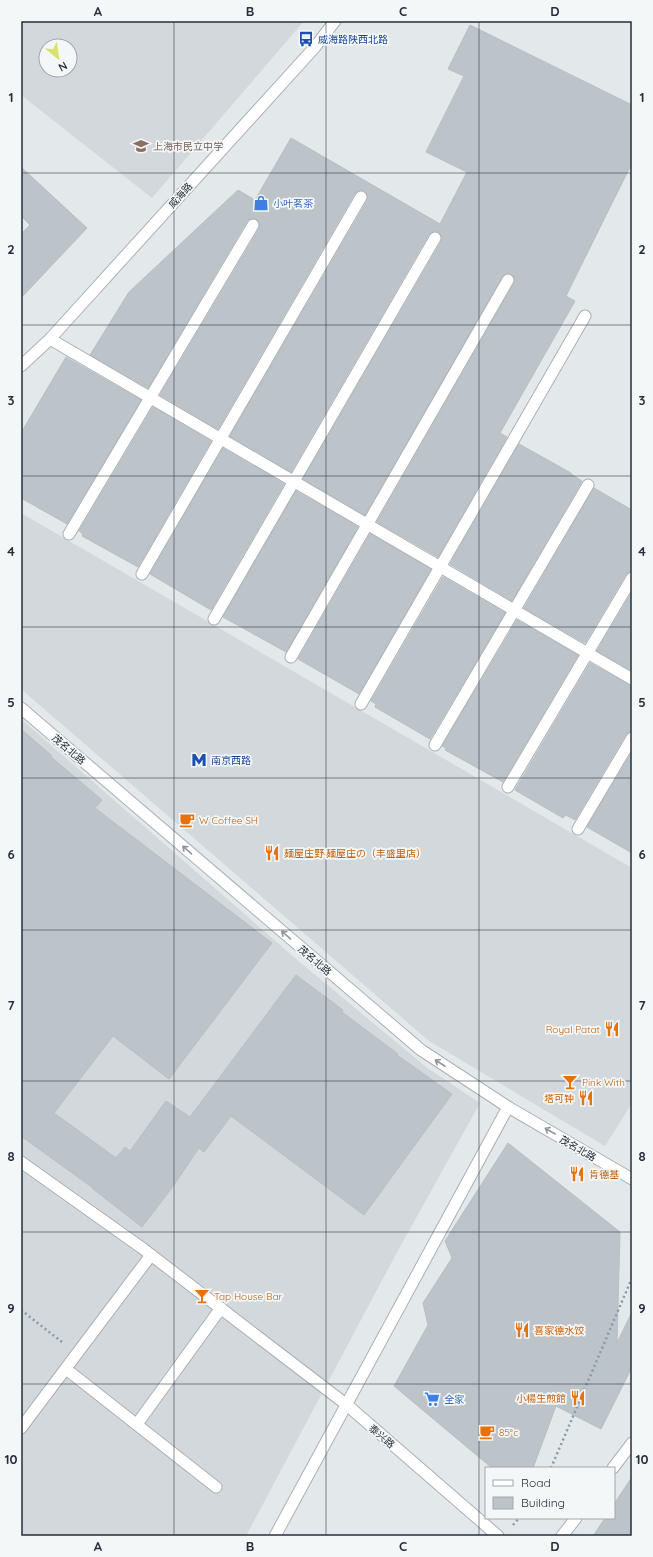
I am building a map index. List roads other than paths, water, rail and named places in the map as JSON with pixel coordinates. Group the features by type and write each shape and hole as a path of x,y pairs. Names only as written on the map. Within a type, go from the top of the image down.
{"street":[{"name":"威海路","path":"21,366 50,339 315,47 335,21"},
{"path":"142,574 361,197"},
{"path":"69,534 253,225"},
{"path":"214,619 435,238"},
{"path":"291,657 508,280"},
{"path":"361,704 585,316"},
{"path":"50,339 632,679"},
{"path":"435,745 588,485"},
{"path":"508,788 632,578"},
{"name":"茂名北路","path":"21,708 421,1050 508,1107 632,1180"},
{"path":"578,829 632,738"},
{"path":"275,1536 508,1107"},
{"name":"泰兴路","path":"21,1162 151,1255 347,1405 498,1536"},
{"path":"21,1428 151,1255"},
{"path":"137,1424 221,1308"},
{"path":"66,1368 216,1487"},
{"path":"614,1467 632,1443"},
{"path":"562,1536 575,1519"}],"place":[{"name":"威海路陕西北路","path":"306,39"},
{"name":"上海市民立中学","path":"141,146"},
{"name":"小叶茗茶","path":"261,203"},
{"name":"南京西路","path":"199,760"},
{"name":"W Coffee SH","path":"187,820"},
{"name":"麺屋庄野·麺屋庄の（丰盛里店）","path":"272,853"},
{"name":"Royal Patat","path":"612,1029"},
{"name":"Pink With","path":"570,1082"},
{"name":"塔可钟","path":"586,1098"},
{"name":"肯德基","path":"577,1174"},
{"name":"Tap House Bar","path":"202,1296"},
{"name":"喜家德水饺","path":"522,1330"},
{"name":"小楊生煎館","path":"578,1398"},
{"name":"全家","path":"432,1399"},
{"name":"85°c","path":"487,1432"}]}
